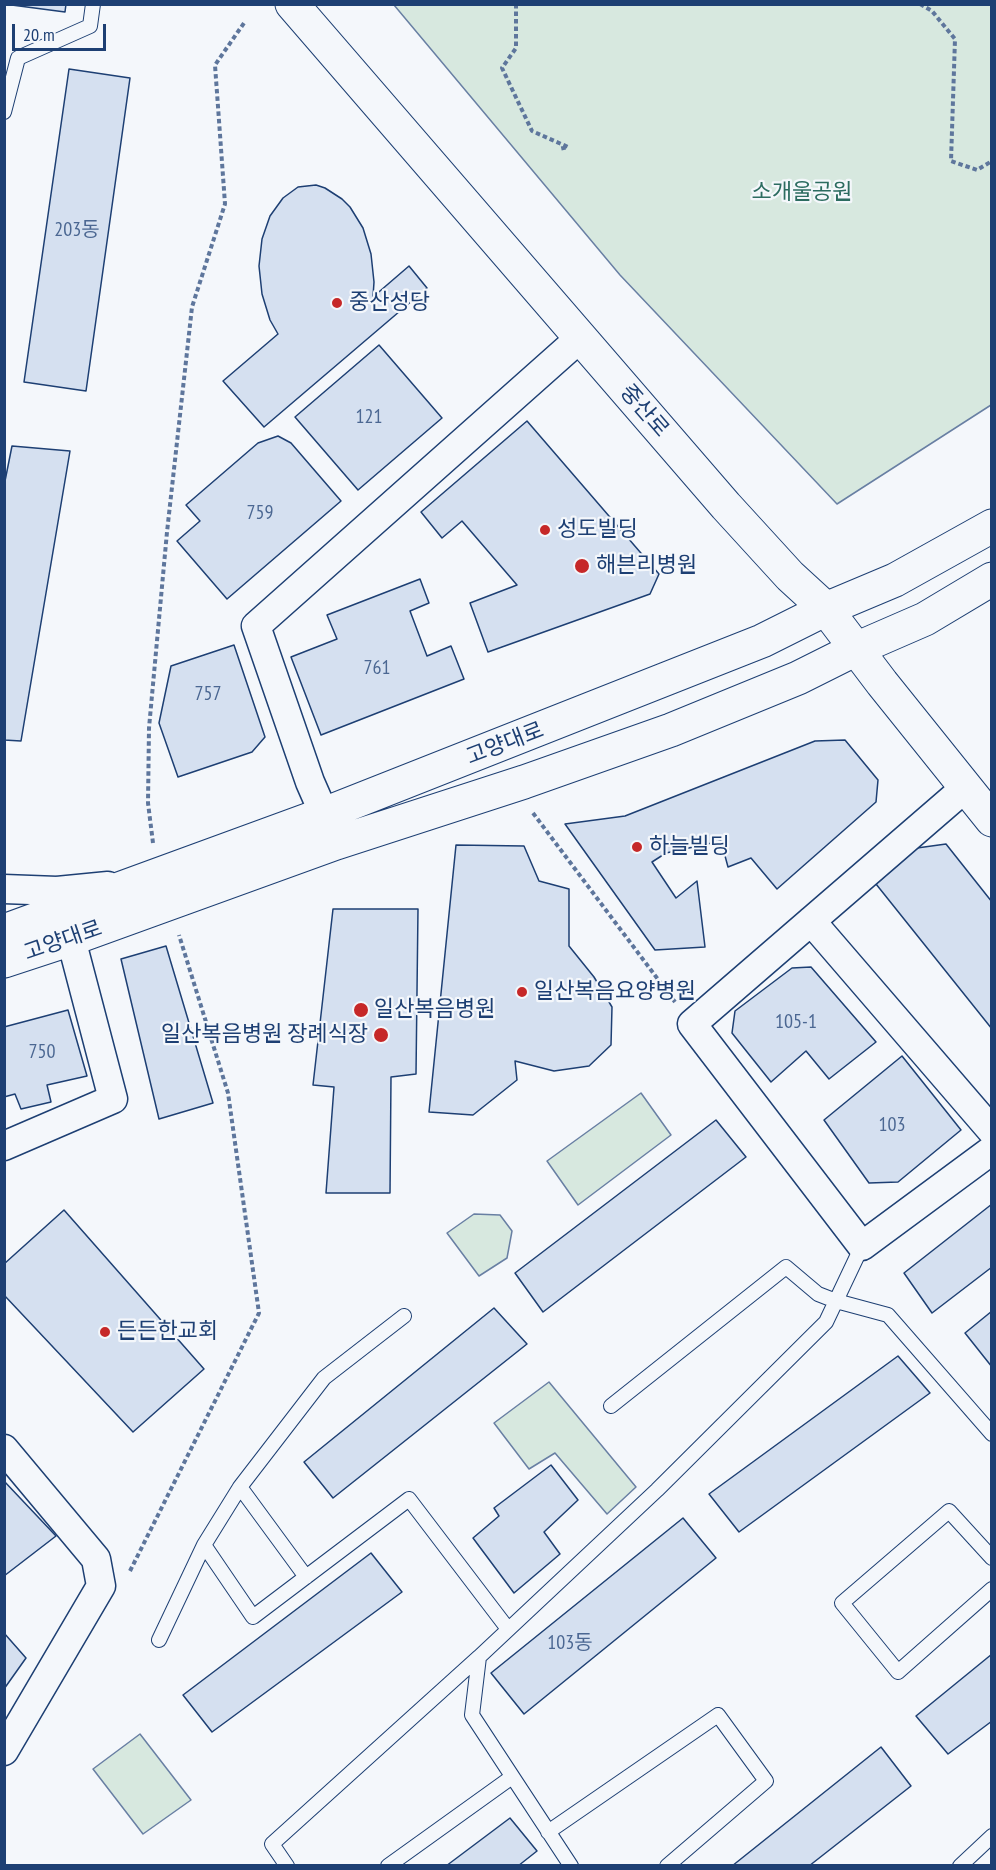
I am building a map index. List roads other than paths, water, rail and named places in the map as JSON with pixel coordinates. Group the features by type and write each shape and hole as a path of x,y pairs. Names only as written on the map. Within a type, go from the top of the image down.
{"main road":[{"name":"중산로","path":"292,4 726,506 790,576 826,609 992,820"},
{"name":"고양대로","path":"4,931 324,814 752,646 826,609 895,580 992,526"},
{"name":"고양대로","path":"4,961 336,843 524,782 671,730 798,678 856,649 926,619 992,579"}],"street":[{"path":"324,814 310,782 256,626 580,338"},
{"path":"965,788 692,1024 862,1246 992,1150"},
{"path":"4,889 57,891 140,883"},
{"path":"811,921 992,1131"},
{"path":"4,1146 113,1099 71,939"},
{"path":"4,1449 96,1559 101,1586 4,1751"}],"lane":[{"path":"4,112 18,58 90,26 93,4"},
{"path":"287,1866 272,1844 479,1657 657,1490 826,1322 862,1246"},
{"path":"611,1406 786,1267 818,1294 888,1315 992,1434"},
{"path":"159,1640 204,1545 240,1487 324,1378 404,1316"},
{"path":"240,1487 306,1577"},
{"path":"204,1545 253,1617 409,1499 508,1629"},
{"path":"992,1558 949,1511 842,1603 898,1672 992,1589"},
{"path":"479,1657 472,1715 571,1866"},
{"path":"548,1832 718,1715 766,1781 667,1866"},
{"path":"388,1866 512,1777"},
{"path":"960,1866 992,1836"}],"place":[{"name":"중산성당","path":"337,303"},
{"name":"성도빌딩","path":"545,530"},
{"name":"해븐리병원","path":"582,566"},
{"name":"하늘빌딩","path":"637,847"},
{"name":"일산복음요양병원","path":"522,992"},
{"name":"일산복음병원","path":"361,1010"},
{"name":"일산복음병원 장례식장","path":"381,1035"},
{"name":"든든한교회","path":"105,1332"}],"park label":[{"name":"소개울공원","path":"802,193"}]}
